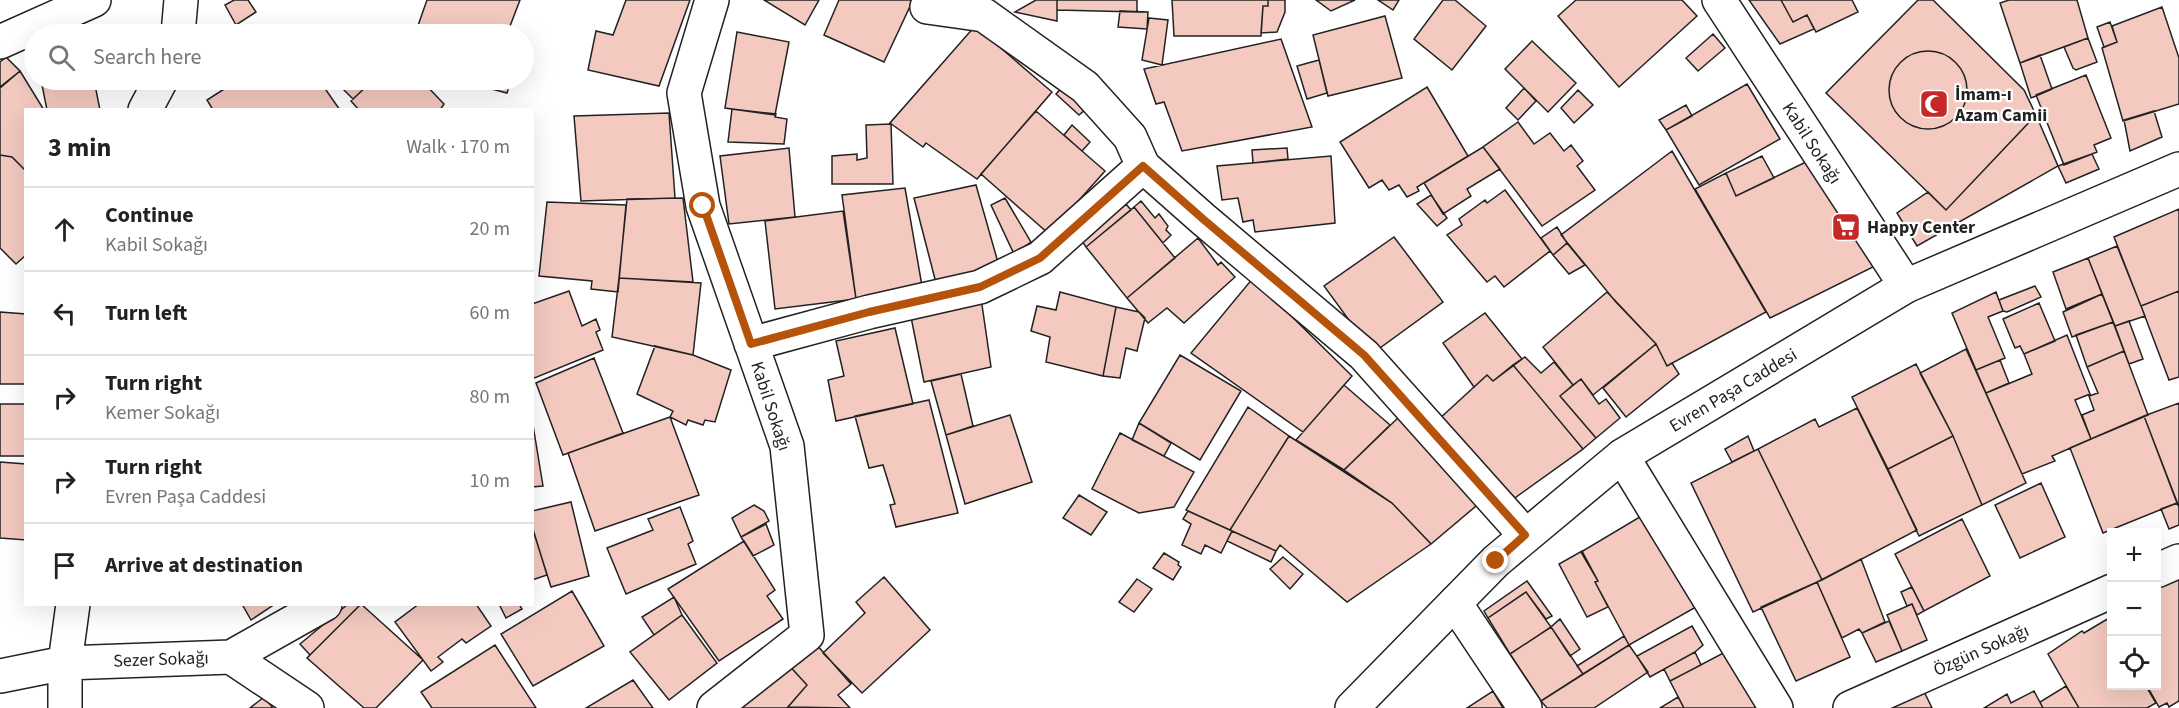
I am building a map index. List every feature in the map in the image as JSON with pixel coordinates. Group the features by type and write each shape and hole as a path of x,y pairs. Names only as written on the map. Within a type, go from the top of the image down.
{"street":[{"path":"40,24 94,0"},
{"path":"179,24 181,0"},
{"name":"Kabil Sokağı","path":"712,0 684,93 703,206 786,446 807,635 714,708"},
{"name":"Kabil Sokağı","path":"1719,0 1906,286"},
{"path":"927,8 984,15 1085,87 1130,137 1143,166 1364,355 1525,535"},
{"path":"0,42 24,31"},
{"path":"146,108 156,90"},
{"path":"751,344 869,312 980,287 1040,258 1143,166"},
{"name":"Evren Paşa Caddesi","path":"1353,708 1525,535 1622,456 1906,286 2179,169"},
{"path":"1622,456 1776,708"},
{"path":"2161,569 2179,561"},
{"name":"Özgün Sokağı","path":"1850,708 2107,593"},
{"path":"1455,603 1525,708"},
{"path":"65,708 65,663 73,606"},
{"path":"231,657 321,606"},
{"name":"Sezer Sokağı","path":"0,676 65,663 231,657 307,708"}],"building":[{"path":"234,0 248,0 256,12 235,24 225,5"},
{"path":"427,0 520,0 511,24 419,24"},
{"path":"626,0 690,0 659,86 588,70 596,31 613,35"},
{"path":"764,0 819,0 805,25"},
{"path":"839,0 913,0 884,62 824,35"},
{"path":"1036,0 1057,0 1057,21 1015,12"},
{"path":"1057,0 1137,0 1137,12 1057,10"},
{"path":"1172,0 1268,0 1268,6 1263,6 1261,36 1174,36"},
{"path":"1268,0 1285,0 1285,12 1277,32 1261,33 1263,6 1268,6"},
{"path":"1316,0 1355,0 1331,11"},
{"path":"1378,0 1399,0 1393,10"},
{"path":"1443,0 1455,0 1486,26 1452,70 1414,39"},
{"path":"1576,0 1682,0 1697,16 1619,87 1558,16"},
{"path":"1749,0 1781,0 1793,22 1807,15 1814,29 1780,44"},
{"path":"1781,0 1852,0 1858,12 1816,32 1807,15 1793,22"},
{"name":"İmam-ı Azam Camii","path":"1918,0 1933,0 2024,90 2036,115 1946,210 1826,93"},
{"path":"2009,0 2077,0 2088,38 2020,63 2000,3"},
{"path":"2162,7 2179,58 2179,104 2123,121 2102,48 2117,42 2112,26"},
{"path":"1120,11 1148,12 1147,29 1118,27"},
{"path":"1385,16 1402,78 1328,96 1313,35"},
{"path":"1149,18 1168,20 1162,65 1142,60"},
{"path":"2110,22 2117,42 2104,47 2097,27"},
{"path":"975,26 1052,92 977,179 926,143 923,147 890,123"},
{"path":"737,32 789,42 775,115 725,108"},
{"path":"1713,34 1725,48 1698,71 1686,58"},
{"path":"2088,38 2097,62 2076,70 2064,47"},
{"path":"1281,39 1312,127 1182,151 1164,102 1156,104 1144,69"},
{"path":"1532,41 1576,83 1548,112 1505,69"},
{"path":"1928,51 1943,54 1960,68 1967,90 1964,105 1950,122 1928,129 1913,126 1896,112 1889,90 1892,75 1906,58"},
{"path":"2040,55 2052,89 2031,98 2020,63"},
{"path":"6,57 20,71 0,88 0,62"},
{"path":"1319,60 1327,93 1307,99 1297,66"},
{"path":"20,71 24,78 24,90 32,90 43,108 24,108 24,169 12,157 0,155 0,87"},
{"path":"1073,75 1099,98 1079,115 1056,94"},
{"path":"2086,75 2111,138 2094,145 2097,152 2064,165 2036,95"},
{"path":"1747,84 1780,139 1699,185 1666,130"},
{"path":"1427,87 1468,156 1417,187 1419,191 1407,197 1399,185 1389,190 1382,180 1369,188 1340,142"},
{"path":"1524,88 1536,101 1518,120 1506,108"},
{"path":"43,90 96,90 100,108 47,108"},
{"path":"222,90 326,90 339,108 212,108 207,100"},
{"path":"344,90 362,90 353,99"},
{"path":"363,90 431,90 444,104 441,108 357,108 351,101"},
{"path":"1578,90 1593,105 1574,123 1561,108"},
{"path":"1686,105 1692,116 1666,130 1659,120"},
{"path":"732,109 776,114 775,117 787,119 784,144 728,142"},
{"path":"1036,111 1105,171 1049,234 981,174"},
{"path":"2154,111 2162,137 2130,151 2124,120"},
{"path":"669,113 675,198 581,201 574,116"},
{"path":"2036,115 2058,166 1917,246 1897,213 1928,192 1946,210"},
{"path":"1518,122 1534,144 1550,133 1564,151 1571,145 1583,161 1577,166 1595,190 1542,226 1483,147"},
{"path":"891,124 893,184 832,184 832,156 857,154 857,160 867,158 866,125"},
{"path":"1072,125 1090,142 1082,151 1064,135"},
{"path":"1483,147 1500,169 1467,189 1471,196 1443,214 1424,183"},
{"path":"789,148 795,217 729,224 720,156"},
{"path":"1287,148 1288,159 1253,163 1252,150"},
{"path":"1672,151 1766,312 1667,366 1656,344 1615,301 1561,235"},
{"path":"2092,154 2099,169 2066,183 2058,166"},
{"path":"0,155 12,157 24,169 24,257 16,264 0,248"},
{"path":"1331,156 1335,223 1255,232 1253,220 1243,222 1238,198 1222,200 1217,166"},
{"path":"1762,156 1774,178 1736,196 1726,173"},
{"path":"1810,160 1875,266 1770,318 1695,189 1726,173 1736,196"},
{"path":"976,185 999,266 936,283 914,198"},
{"path":"905,188 922,286 856,299 842,195"},
{"path":"1505,190 1550,251 1504,287 1495,276 1487,282 1447,235 1462,225 1459,219 1485,200 1487,203"},
{"path":"1431,195 1447,218 1437,226 1417,204"},
{"path":"683,198 693,282 619,278 627,199"},
{"path":"1005,198 1031,242 1014,254 991,205"},
{"path":"1141,201 1155,218 1159,214 1168,226 1166,230 1171,235 1163,243 1134,207"},
{"path":"547,202 626,205 618,292 591,289 592,281 539,276"},
{"path":"1126,204 1131,210 1086,247 1082,241"},
{"path":"1134,207 1175,258 1127,298 1086,247"},
{"path":"2179,209 2179,291 2141,306 2114,237"},
{"path":"843,211 856,299 775,309 765,221"},
{"path":"1557,227 1567,243 1553,255 1541,238"},
{"path":"1394,237 1443,302 1373,353 1324,286"},
{"path":"1198,238 1218,265 1221,262 1235,277 1184,323 1167,308 1148,323 1127,298"},
{"path":"1567,243 1585,265 1569,274 1553,255"},
{"path":"2117,246 2145,316 2115,326 2088,258"},
{"path":"2088,258 2102,294 2066,309 2053,272"},
{"path":"619,278 701,283 693,355 612,337"},
{"path":"1253,278 1352,376 1303,432 1191,353"},
{"path":"2035,286 2041,297 2007,312 2003,311 1999,300"},
{"path":"569,291 582,326 596,319 600,330 596,332 603,350 534,378 534,303"},
{"path":"2179,291 2179,377 2169,380 2141,306"},
{"path":"1060,292 1116,307 1103,376 1046,362 1050,337 1031,331 1037,306 1056,310"},
{"path":"1607,292 1656,344 1593,395 1581,379 1573,385 1543,347"},
{"path":"1996,292 2003,311 1988,317 2005,358 1976,370 1952,313"},
{"path":"2102,294 2113,322 2072,337 2063,312"},
{"path":"981,298 991,367 924,382 910,312"},
{"path":"2039,303 2055,341 2024,354 2020,346 2015,348 2003,319"},
{"path":"1116,307 1139,312 1145,318 1137,351 1126,348 1120,378 1103,376"},
{"path":"0,312 24,314 24,384 0,384"},
{"path":"1485,313 1522,359 1493,381 1487,375 1474,387 1443,343"},
{"path":"2129,321 2143,359 2129,364 2115,326"},
{"path":"2113,322 2124,351 2087,367 2076,335"},
{"path":"895,328 913,404 836,421 828,380 844,376 836,341"},
{"path":"2067,335 2090,394 2075,400 2091,439 2052,456 2055,461 2022,474 1986,393 2032,374 2024,354"},
{"path":"1656,344 1667,366 1672,363 1679,374 1626,417 1603,388"},
{"path":"655,346 693,355 731,370 715,422 705,420 703,425 688,420 686,425 670,417 673,411 637,394"},
{"path":"1966,349 2026,483 1982,505 1953,436 1920,373"},
{"path":"2124,351 2148,415 2091,439 2082,415 2094,410 2089,396 2098,393 2087,367"},
{"path":"1180,355 1241,391 1200,460 1139,423"},
{"path":"1525,357 1541,373 1554,362 1573,385 1560,396 1596,438 1583,449 1513,365"},
{"path":"594,358 623,433 563,455 536,383"},
{"path":"2000,360 2009,383 1986,393 1976,370"},
{"path":"1916,364 1953,436 1888,469 1852,397"},
{"path":"1513,365 1583,449 1512,500 1437,421 1487,375 1493,381"},
{"path":"961,374 973,426 946,435 931,381"},
{"path":"1581,379 1599,404 1606,399 1620,418 1596,438 1560,396"},
{"path":"1344,385 1390,425 1344,470 1296,440"},
{"path":"929,400 958,513 896,527 890,505 895,504 883,465 869,468 855,416"},
{"path":"2179,403 2179,507 2144,416"},
{"path":"0,404 24,404 24,456 0,456"},
{"path":"1248,407 1289,436 1230,530 1186,510"},
{"path":"1857,408 1917,530 1822,580 1758,449 1815,419 1819,427"},
{"path":"1403,413 1482,501 1431,544 1392,503 1344,470"},
{"path":"1010,415 1032,482 965,504 946,435"},
{"path":"2144,416 2177,503 2115,528 2107,528 2107,531 2103,533 2070,448"},
{"path":"670,417 699,495 595,531 568,453"},
{"path":"1139,423 1171,443 1164,456 1132,440"},
{"path":"534,431 543,486 534,487"},
{"path":"1120,433 1194,472 1174,507 1139,513 1092,489"},
{"path":"1289,436 1392,503 1431,544 1347,602 1280,545 1276,551 1230,530"},
{"path":"1748,436 1754,451 1732,462 1725,449"},
{"path":"1953,436 1982,505 1919,536 1888,469"},
{"path":"1758,449 1822,580 1753,612 1691,483"},
{"path":"0,462 24,464 24,540 0,538"},
{"path":"2041,483 2065,537 2020,558 1995,505"},
{"path":"1079,495 1107,512 1091,535 1063,518"},
{"path":"571,502 589,576 551,587 534,533 534,511"},
{"path":"2177,503 2179,525 2169,529 2161,509"},
{"path":"754,505 764,511 769,521 741,537 732,518"},
{"path":"680,507 693,541 688,544 696,564 626,594 607,548 653,530 648,519"},
{"path":"1188,511 1232,531 1221,553 1205,545 1201,554 1182,545 1191,524 1183,519"},
{"path":"1643,515 1696,607 1629,645 1595,582 1598,581 1581,552"},
{"path":"1962,519 1990,576 1924,611 1895,554"},
{"path":"766,524 774,545 753,556 741,537"},
{"path":"1232,531 1276,551 1271,562 1227,541"},
{"path":"534,533 547,575 534,579"},
{"path":"744,541 775,590 767,596 783,619 719,661 668,589"},
{"path":"1582,551 1598,581 1595,582 1608,607 1587,617 1559,564"},
{"path":"1164,553 1179,562 1178,565 1181,567 1173,580 1153,568"},
{"path":"1283,557 1303,574 1290,589 1270,569"},
{"path":"1861,559 1885,622 1862,633 1859,629 1842,638 1817,582"},
{"path":"2179,572 2179,701 2169,707 2167,703 2159,707 2149,690 2161,690 2161,581"},
{"path":"884,577 930,630 862,693 823,653 865,613 856,602"},
{"path":"1137,579 1152,589 1134,612 1119,602"},
{"path":"1527,581 1552,616 1546,619 1526,592 1488,618 1484,611"},
{"path":"1817,582 1850,657 1796,681 1761,607"},
{"path":"1912,587 1924,611 1917,615 1912,604 1907,606 1901,592"},
{"path":"572,591 604,646 533,686 501,634"},
{"path":"1526,592 1551,627 1510,654 1488,618"},
{"path":"674,597 682,615 654,635 642,617"},
{"path":"1912,604 1927,640 1902,651 1887,615"},
{"path":"243,606 272,606 251,620"},
{"path":"346,606 359,606 310,655 300,644"},
{"path":"359,606 363,606 423,660 376,708 364,708 307,658"},
{"path":"416,606 477,606 491,626 466,643 462,639 438,657 443,662 431,671 395,622"},
{"path":"500,606 520,606 522,609 506,618"},
{"path":"682,615 717,663 669,700 630,652"},
{"path":"1560,619 1580,649 1570,656 1551,627"},
{"path":"2107,619 2107,690 2148,690 2156,703 2147,708 2079,708 2048,654 2082,631 2084,633"},
{"path":"1889,621 1902,651 1876,662 1862,633"},
{"path":"1692,626 1703,645 1695,652 1650,677 1637,656"},
{"path":"1551,627 1583,674 1541,701 1510,654"},
{"path":"809,636 851,684 838,695 850,708 788,707 807,685 784,660"},
{"path":"1624,636 1629,645 1583,674 1577,666"},
{"path":"495,645 536,708 432,708 421,692"},
{"path":"1629,645 1648,672 1594,708 1547,708 1541,701"},
{"path":"1729,650 1758,708 1684,708 1670,681"},
{"path":"1695,652 1701,665 1670,681 1664,669"},
{"path":"785,661 807,685 787,708 731,708"},
{"path":"633,680 653,708 586,708"},
{"path":"1919,681 1932,708 1877,708"},
{"path":"2066,686 2079,708 2043,708 2040,702"},
{"path":"1493,691 1503,708 1467,708"},
{"path":"2034,691 2043,708 1984,708 2007,694 2011,703"},
{"path":"264,697 273,708 250,708"},
{"path":"1678,697 1684,708 1660,708"}],"place":[{"name":"İmam-ı Azam Camii","path":"1934,104"},
{"name":"Happy Center","path":"1846,227"}],"route":[{"path":"703,206 751,344 869,312 980,287 1040,258 1143,166 1364,355 1525,535 1496,561"}]}
